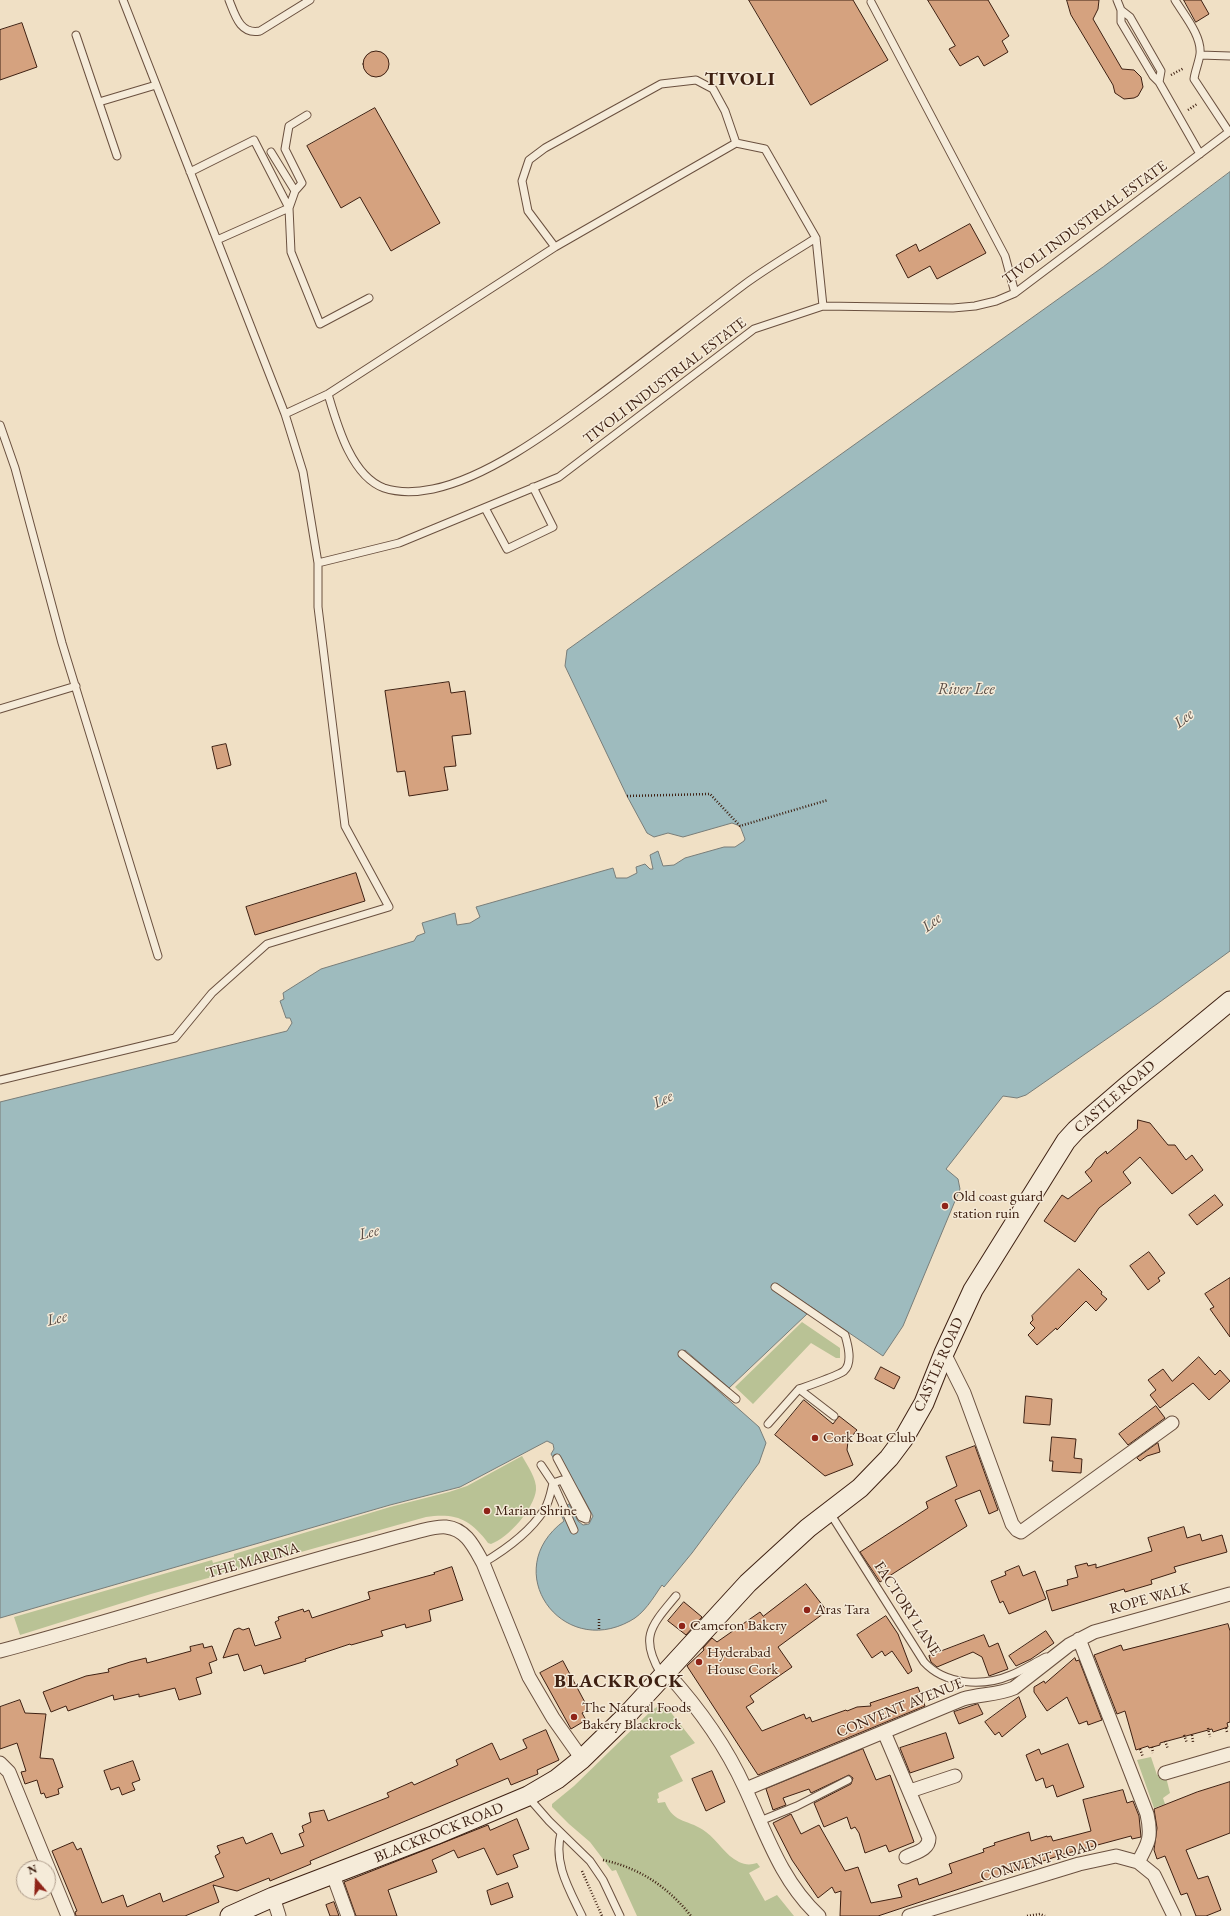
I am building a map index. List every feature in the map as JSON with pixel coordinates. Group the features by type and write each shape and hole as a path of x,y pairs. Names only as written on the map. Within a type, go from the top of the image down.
{"main road":[{"name":"CASTLE ROAD","path":"627,1715 665,1675 719,1613 748,1584 786,1547 872,1476 904,1438 924,1403 944,1353 973,1290 1066,1141 1076,1130 1127,1086 1230,1001"},
{"name":"BLACKROCK ROAD","path":"230,1916 273,1897 333,1875 528,1796 557,1779 582,1759 627,1715"}],"street":[{"path":"944,1353 964,1393 1012,1524 1021,1532 1172,1423"},
{"name":"THE MARINA","path":"0,1651 273,1571 432,1528 444,1527 455,1529 466,1536 474,1546 483,1563 529,1677 553,1718 582,1759"},
{"name":"ROPE WALK","path":"1080,1639 1110,1627 1230,1594"},
{"path":"1080,1639 1147,1814 1150,1828 1150,1840 1138,1862"},
{"name":"CONVENT AVENUE","path":"746,1788 963,1699 1010,1690 1025,1681 1080,1639"},
{"path":"665,1675 695,1706 719,1742 746,1788 772,1851 791,1883 819,1916"},
{"path":"884,1732 900,1773 928,1831 929,1842 923,1849 906,1857"},
{"path":"1165,1773 1230,1754"},
{"path":"0,1763 9,1772 68,1916"},
{"path":"910,1791 955,1776"},
{"name":"CONVENT ROAD","path":"909,1916 1079,1864 1116,1856 1138,1862 1154,1875 1174,1916"},
{"path":"333,1875 348,1916"},
{"path":"273,1897 279,1916"}],"lane":[{"path":"229,0 237,20 244,28 252,33 260,31 310,0"},
{"path":"1117,0 1121,10 1121,22 1153,76 1159,82 1200,154"},
{"path":"1175,0 1197,37 1200,54 1194,79 1206,99 1230,132"},
{"path":"0,1080 175,1038 212,993 267,944 389,907 345,826 318,607 318,563 303,472 285,414 123,2"},
{"path":"870,2 1005,256 1015,293"},
{"path":"76,35 117,156"},
{"path":"1200,54 1230,56"},
{"path":"555,247 528,211 522,181 529,160 545,148 661,84 696,80 713,89 725,111 736,143"},
{"path":"99,102 156,85"},
{"path":"307,115 288,126 285,150 302,183 295,191 289,208 291,252 320,324 369,298"},
{"name":"TIVOLI INDUSTRIAL ESTATE","path":"318,563 399,543 559,476 754,329 823,306 952,308 975,306 996,301 1015,293 1230,132"},
{"path":"190,172 254,140 289,208"},
{"path":"285,414 328,394 555,247 736,143 765,149 816,238 823,306"},
{"path":"271,152 295,191"},
{"path":"217,240 289,208"},
{"path":"328,394 351,456 363,472 376,484 394,490 414,492 434,489 476,473 504,459 561,423 747,283 816,238"},
{"path":"0,425 15,468 62,643 158,956"},
{"path":"485,508 507,549 553,527 533,487"},
{"path":"0,709 76,686"},
{"path":"768,1424 800,1389 844,1371 848,1363 847,1342 845,1335 775,1287"},
{"path":"682,1354 736,1399"},
{"path":"800,1389 834,1416"},
{"path":"483,1563 512,1543 535,1522 545,1509 553,1484 562,1480 581,1517 583,1519 588,1517 576,1491 557,1458"},
{"path":"541,1465 553,1484 574,1530"},
{"name":"FACTORY LANE","path":"829,1511 924,1662 932,1671 940,1675 973,1682 995,1680 1023,1670 1048,1656 1056,1656"},
{"path":"665,1675 650,1653 650,1637 654,1624 676,1596"},
{"path":"760,1821 797,1806 848,1780"},
{"path":"528,1796 561,1833 590,1860 603,1880 620,1916"},
{"path":"561,1833 557,1849 560,1865 582,1916"}],"path":[{"path":"1159,82 1184,68 1194,79"},
{"path":"1178,115 1206,99"},
{"path":"627,796 710,794 740,826 828,800"},
{"path":"599,1619 599,1631"},
{"path":"1208,1728 1210,1737"},
{"path":"1226,1728 1227,1732"},
{"path":"1192,1735 1193,1742"},
{"path":"1184,1736 1187,1743"},
{"path":"1165,1741 1168,1749"},
{"path":"1152,1747 1154,1753"},
{"path":"1140,1749 1142,1757"},
{"path":"600,1860 619,1864 658,1883 677,1899 691,1916"},
{"path":"1027,1916 1040,1914 1045,1916"}],"green space":[{"path":"802,1322 840,1348 840,1358 836,1358 811,1343 753,1404 735,1387"},
{"path":"522,1456 535,1481 536,1490 534,1498 531,1506 519,1522 505,1536 491,1544 488,1543 475,1528 462,1520 446,1516 426,1517 151,1594 20,1635 14,1617 212,1560 213,1563 234,1557 234,1554 390,1507 449,1492 467,1486"},
{"path":"661,1704 665,1705 695,1743 670,1756 683,1781 658,1793 658,1803 665,1802 673,1815 706,1832 734,1859 746,1864 757,1863 760,1867 749,1873 765,1901 777,1895 794,1916 637,1916 616,1870 612,1871 590,1842 552,1807 552,1804 574,1786 651,1711"},
{"path":"1151,1757 1157,1775 1165,1773 1170,1793 1163,1798 1165,1804 1154,1808 1137,1760"}],"water":[{"name":"River Lee","path":"1230,172 1230,951 1157,1004 1026,1095 1017,1098 1003,1096 946,1169 958,1179 960,1189 903,1326 883,1356 776,1283 772,1289 807,1314 729,1388 685,1350 679,1356 759,1427 766,1443 759,1463 692,1553 664,1587 662,1585 644,1610 630,1621 605,1630 581,1628 561,1619 546,1604 538,1584 537,1563 545,1541 564,1521 559,1510 569,1504 578,1521 583,1525 589,1524 593,1516 579,1490 573,1492 551,1454 554,1449 553,1444 547,1441 460,1487 390,1505 0,1618 0,1102 287,1031 292,1023 290,1018 286,1018 280,1001 284,999 283,993 321,969 414,941 417,936 425,933 422,923 455,913 457,925 470,923 480,917 476,907 613,868 616,878 627,878 637,873 636,867 645,864 650,869 653,869 650,855 658,851 663,866 674,865 685,858 724,847 735,847 744,841 745,839 740,826 732,823 683,837 668,833 654,837 647,833 627,796 565,666 567,650 1103,267"}],"building":[{"path":"749,0 853,0 888,60 811,105"},
{"path":"928,0 988,0 1009,36 1002,41 1008,52 984,66 978,56 960,66 949,49 955,46"},
{"path":"1067,0 1099,0 1098,9 1093,19 1122,69 1134,70 1141,77 1143,87 1138,96 1124,99 1115,93 1113,85 1071,15"},
{"path":"1184,0 1201,0 1209,14 1196,22"},
{"path":"22,23 37,67 0,80 0,30"},
{"path":"376,51 385,55 389,64 385,73 376,77 367,73 363,64 367,55"},
{"path":"375,108 440,223 391,251 360,197 341,208 307,146"},
{"path":"970,224 986,253 937,279 930,266 908,278 896,255 916,244 919,251"},
{"path":"449,682 451,693 465,691 471,734 452,736 456,766 444,767 448,790 409,796 405,771 397,772 385,691"},
{"path":"226,744 231,765 217,769 212,747"},
{"path":"356,873 365,901 255,935 246,907"},
{"path":"1138,1120 1150,1123 1168,1145 1175,1145 1186,1160 1192,1155 1203,1170 1172,1194 1140,1157 1123,1172 1131,1183 1099,1208 1075,1242 1044,1221 1062,1195 1068,1199 1092,1181 1085,1172 1091,1167 1096,1159 1106,1151 1107,1154 1137,1129"},
{"path":"1215,1195 1223,1205 1197,1225 1189,1215"},
{"path":"1149,1252 1165,1273 1158,1278 1160,1281 1148,1290 1130,1266"},
{"path":"1079,1269 1107,1299 1096,1311 1086,1301 1057,1330 1056,1328 1037,1345 1028,1335 1035,1328 1030,1323 1033,1320 1032,1316"},
{"path":"1230,1278 1230,1337 1210,1309 1214,1307 1205,1294"},
{"path":"1199,1357 1215,1375 1220,1370 1230,1381 1209,1400 1193,1383 1160,1408 1150,1395 1156,1390 1148,1380 1163,1369 1172,1381"},
{"path":"881,1367 900,1377 894,1389 875,1379"},
{"path":"1026,1396 1052,1399 1050,1425 1024,1423"},
{"name":"Cork Boat Club","path":"804,1400 833,1424 839,1416 857,1430 848,1441 847,1450 853,1465 825,1476 775,1435"},
{"path":"1156,1406 1165,1418 1128,1445 1119,1434"},
{"path":"1052,1437 1076,1439 1074,1458 1082,1459 1081,1473 1052,1471 1053,1461 1050,1461"},
{"path":"1158,1443 1160,1452 1147,1456 1140,1461 1137,1458"},
{"path":"975,1446 998,1510 989,1514 980,1490 955,1500 967,1526 880,1582 860,1552 928,1508 926,1502 957,1486 946,1457"},
{"path":"1184,1527 1187,1538 1200,1534 1202,1541 1222,1535 1227,1552 1174,1567 1176,1572 1151,1580 1152,1584 1125,1592 1124,1589 1052,1611 1046,1591 1068,1585 1067,1580 1078,1577 1075,1566 1087,1563 1088,1566 1096,1564 1096,1568 1152,1551 1148,1538"},
{"path":"1019,1566 1023,1576 1035,1571 1046,1599 1009,1614 1003,1601 1000,1603 991,1581 1006,1575 1005,1572"},
{"path":"452,1567 463,1600 429,1610 431,1621 406,1628 405,1624 381,1631 383,1636 351,1645 350,1644 305,1659 306,1661 264,1674 261,1665 244,1671 238,1654 223,1658 234,1630 239,1628 243,1630 249,1628 255,1646 281,1638 275,1622 279,1620 278,1617 303,1609 304,1612 309,1610 312,1618 370,1599 368,1592 435,1574 434,1573"},
{"path":"806,1584 827,1611 778,1647 792,1667 750,1696 754,1702 746,1707 762,1731 804,1714 806,1719 810,1717 812,1722 857,1707 871,1706 870,1703 918,1687 925,1706 758,1775 687,1666 704,1650 703,1648 712,1638 717,1642 760,1612 763,1616"},
{"path":"684,1602 702,1617 686,1635 668,1621"},
{"path":"886,1616 898,1634 912,1671 908,1674 892,1651 885,1656 882,1651 872,1658 857,1635"},
{"path":"1228,1624 1230,1631 1230,1722 1227,1723 1228,1727 1213,1732 1212,1729 1160,1743 1160,1745 1149,1748 1148,1746 1136,1750 1125,1711 1117,1714 1094,1655 1121,1645 1123,1650"},
{"path":"1046,1631 1054,1643 1031,1659 1016,1666 1009,1656"},
{"path":"984,1635 989,1647 998,1643 1008,1669 989,1676 982,1657 973,1652 937,1667 931,1662 929,1656"},
{"path":"203,1644 204,1648 212,1646 217,1660 209,1663 212,1673 196,1678 201,1694 179,1700 175,1688 139,1697 139,1694 114,1700 113,1695 68,1711 66,1706 51,1712 43,1692 86,1676 109,1672 108,1669 130,1662 146,1658 147,1663 191,1651 190,1647"},
{"path":"1075,1658 1076,1661 1079,1660 1102,1720 1088,1725 1087,1721 1079,1724 1067,1697 1047,1711 1034,1692 1034,1687 1044,1681 1045,1683"},
{"path":"563,1661 589,1710 582,1713 586,1720 571,1729 540,1673"},
{"path":"1019,1697 1026,1717 1002,1737 999,1732 995,1735 985,1722"},
{"path":"20,1700 25,1713 46,1714 40,1758 53,1759 63,1787 58,1789 59,1794 46,1798 44,1793 41,1794 37,1780 25,1784 21,1772 26,1771 17,1743 0,1749 0,1707"},
{"path":"978,1704 983,1714 959,1724 954,1712"},
{"path":"546,1730 559,1760 537,1770 538,1774 511,1785 508,1778 310,1861 311,1864 270,1881 269,1878 237,1891 213,1885 219,1902 185,1916 76,1916 75,1912 77,1911 52,1851 73,1842 77,1850 81,1848 102,1903 123,1895 127,1907 160,1893 163,1902 224,1877 215,1856 220,1853 217,1846 243,1837 246,1844 272,1833 281,1854 304,1846 299,1834 304,1832 302,1826 311,1822 309,1813 324,1810 328,1821 389,1797 387,1793 412,1782 414,1785 458,1765 456,1760 492,1743 500,1760 527,1748 523,1740"},
{"path":"946,1733 954,1758 910,1773 900,1748"},
{"path":"1068,1744 1084,1787 1057,1797 1053,1785 1046,1788 1043,1778 1036,1781 1026,1755 1039,1749 1041,1754"},
{"path":"863,1749 876,1780 890,1775 914,1842 889,1852 886,1845 865,1853 859,1833 855,1827 851,1829 847,1817 824,1827 814,1803 851,1784 853,1778 849,1775 811,1793 809,1789 783,1798 786,1805 773,1810 766,1789"},
{"path":"133,1761 140,1780 132,1783 135,1790 122,1795 119,1787 111,1790 104,1771"},
{"path":"712,1771 725,1802 706,1811 692,1779"},
{"path":"1230,1782 1230,1833 1186,1850 1198,1879 1208,1876 1221,1910 1206,1916 1196,1916 1187,1893 1181,1895 1165,1856 1157,1859 1154,1850 1157,1828 1154,1809 1197,1792"},
{"path":"1123,1790 1127,1803 1133,1801 1139,1816 1141,1837 1132,1839 1131,1836 1064,1854 878,1916 840,1916 841,1891 835,1893 832,1887 818,1898 792,1860 773,1823 791,1814 801,1834 819,1825 845,1871 858,1867 871,1903 902,1897 898,1885 917,1878 919,1885 952,1873 949,1864 984,1852 983,1849 995,1845 994,1843 1029,1832 1031,1841 1051,1836 1053,1841 1091,1831 1083,1800"},
{"path":"517,1819 529,1849 513,1855 518,1867 497,1875 484,1848 458,1858 454,1850 432,1860 437,1872 388,1890 397,1916 356,1916 344,1882 488,1825 490,1830"},
{"path":"508,1883 513,1897 491,1905 487,1891"},
{"path":"334,1902 339,1916 330,1916 326,1905"}],"place":[{"name":"Old coast guard station ruin","path":"945,1206"},
{"name":"Cork Boat Club","path":"815,1438"},
{"name":"Marian Shrine","path":"487,1511"},
{"name":"Aras Tara","path":"807,1610"},
{"name":"Cameron Bakery","path":"682,1626"},
{"name":"Hyderabad House Cork","path":"699,1662"},
{"name":"The Natural Foods Bakery Blackrock","path":"574,1717"}],"district":[{"name":"TIVOLI","path":"740,80"},
{"name":"BLACKROCK","path":"619,1682"}],"water label":[{"name":"Lee","path":"1184,719"},
{"name":"Lee","path":"932,923"},
{"name":"Lee","path":"663,1100"},
{"name":"Lee","path":"369,1233"},
{"name":"Lee","path":"57,1319"}]}
